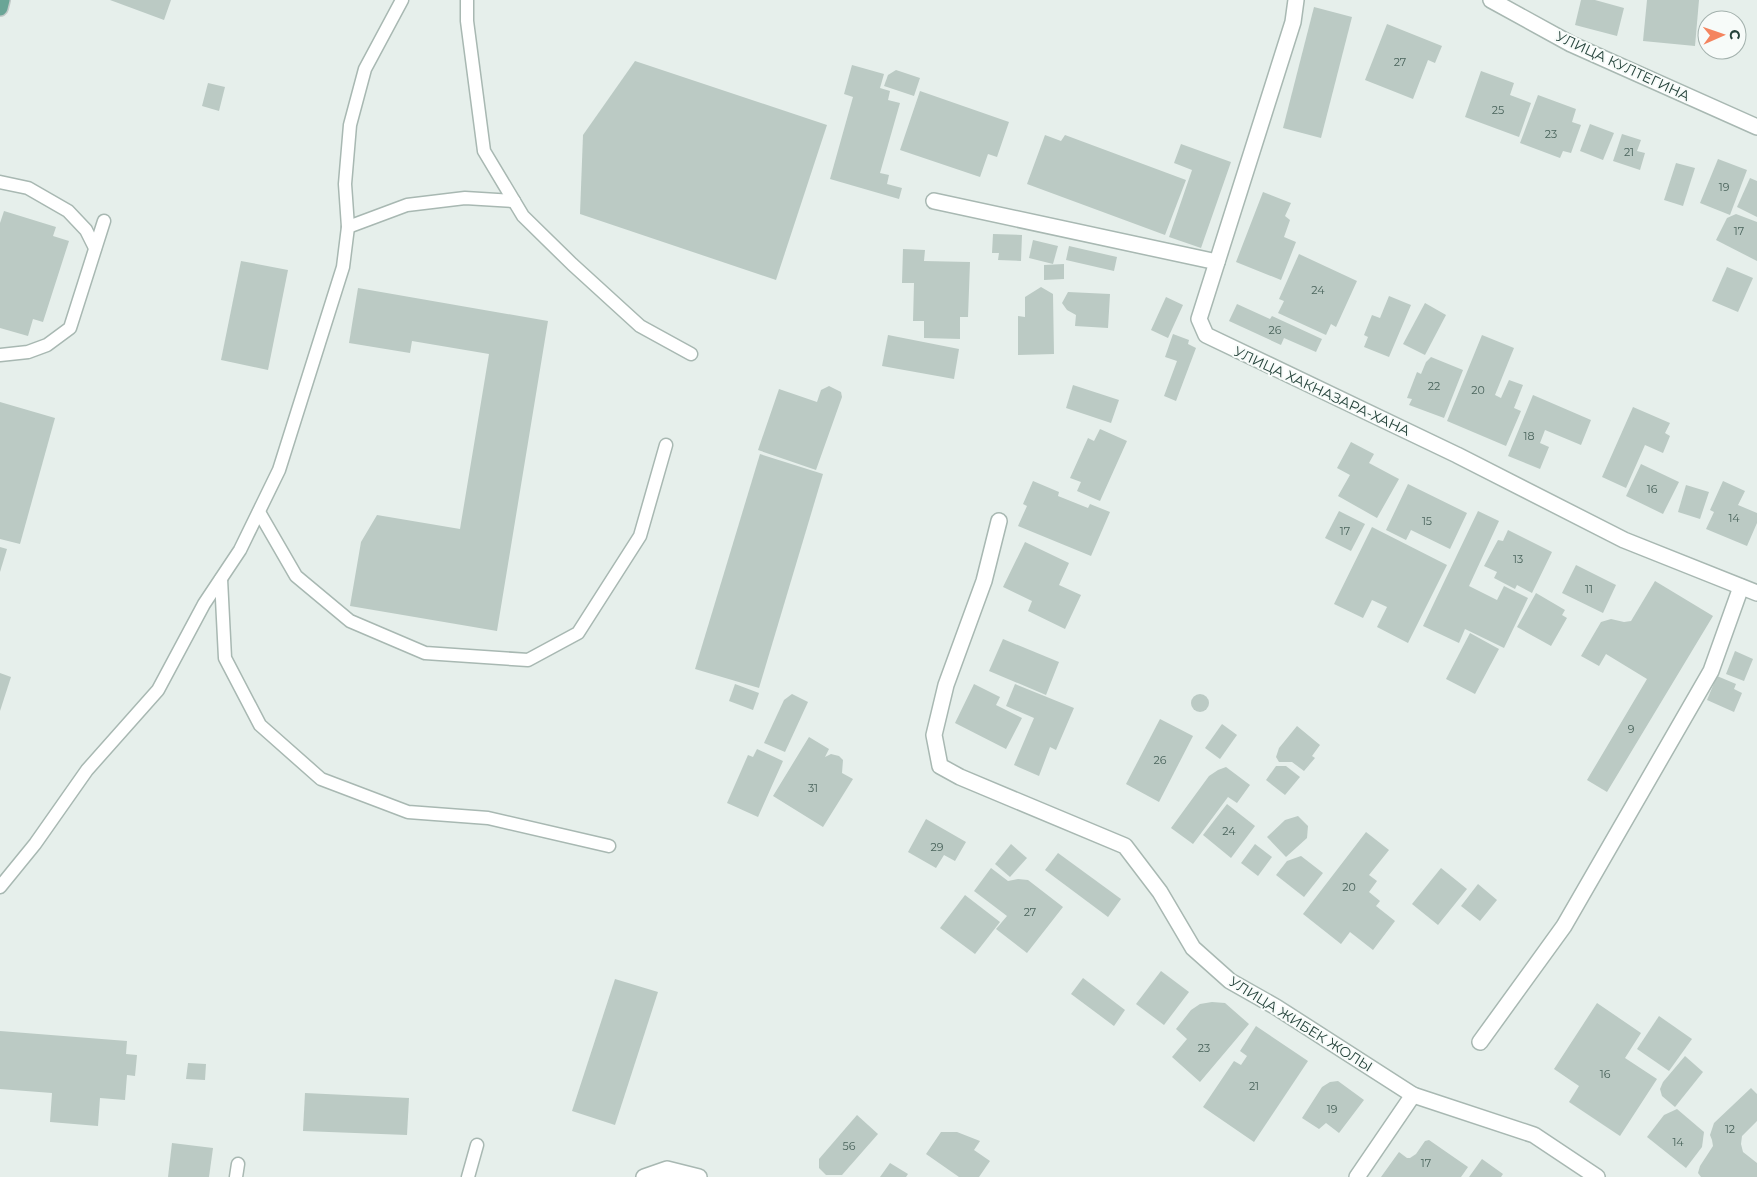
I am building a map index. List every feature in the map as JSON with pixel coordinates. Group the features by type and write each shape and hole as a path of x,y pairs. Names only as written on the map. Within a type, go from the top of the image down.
{"main road":[{"path":"0,8 2,0"}],"street":[{"name":"УЛИЦА ХАКНАЗАРА-ХАНА","path":"1296,0 1293,22 1199,319 1206,335 1457,455 1624,540 1757,593"},
{"name":"УЛИЦА КУЛТЕГИНА","path":"1492,0 1571,44 1757,127"},
{"path":"934,200 1217,262"},
{"name":"УЛИЦА ЖИБЕК ЖОЛЫ","path":"999,521 984,581 946,684 934,736 940,766 960,778 1126,846 1160,892 1193,948 1230,981 1276,1007 1413,1095 1534,1135 1597,1177"},
{"path":"1480,1042 1564,926 1712,671 1741,587"},
{"path":"1357,1177 1413,1095"},
{"path":"644,1177 668,1168 699,1177"}],"lane":[{"path":"0,886 35,844 87,770 158,690 204,604 240,550 279,470 343,267 348,227 345,184 350,125 365,69 402,0"},
{"path":"467,0 467,21 484,151 523,216 640,326 691,354"},
{"path":"0,182 28,188 68,211 86,230 95,248"},
{"path":"348,227 407,205 465,198 514,200"},
{"path":"0,355 28,352 47,345 70,328 104,221"},
{"path":"259,512 296,576 350,621 425,653 528,660 578,633 640,536 666,445"},
{"path":"221,579 225,658 260,725 321,779 408,812 488,818 609,846"},
{"path":"468,1177 477,1145"},
{"path":"236,1177 238,1164"}],"building":[{"path":"110,0 171,0 164,20"},
{"path":"1581,0 1595,0 1624,8 1617,36 1575,25"},
{"path":"1647,0 1699,0 1695,46 1643,41"},
{"path":"1314,7 1352,17 1321,138 1283,128"},
{"path":"1387,24 1442,46 1435,63 1428,60 1413,99 1365,80"},
{"path":"635,61 827,125 776,280 580,214 583,135"},
{"path":"852,65 884,74 880,88 890,91 888,100 900,103 880,173 889,175 887,184 902,188 899,199 830,179 853,97 844,94"},
{"path":"896,70 920,78 914,96 884,86 888,75"},
{"path":"1481,71 1514,83 1510,95 1531,103 1519,137 1465,117"},
{"path":"208,83 225,87 219,111 202,106"},
{"path":"920,91 1009,122 997,157 988,154 980,177 900,150"},
{"path":"1538,95 1576,109 1572,122 1581,125 1571,153 1563,151 1560,158 1520,143"},
{"path":"1590,124 1614,133 1603,160 1580,151"},
{"path":"1622,134 1641,140 1637,151 1645,153 1640,170 1613,161"},
{"path":"1045,135 1061,141 1065,135 1186,180 1165,235 1027,184"},
{"path":"1181,144 1231,162 1201,248 1169,237 1192,170 1174,163"},
{"path":"1718,159 1747,170 1730,215 1700,203"},
{"path":"1676,163 1695,168 1683,206 1664,200"},
{"path":"1750,178 1757,181 1757,217 1737,207"},
{"path":"1263,192 1291,203 1285,216 1290,220 1284,237 1296,242 1281,280 1236,262"},
{"path":"4,211 56,227 53,236 69,241 43,322 33,319 28,336 0,328 0,223"},
{"path":"1736,214 1757,222 1757,261 1716,240 1727,218"},
{"path":"993,234 1022,235 1021,261 998,260 999,253 992,253"},
{"path":"1033,240 1058,246 1053,264 1029,258"},
{"path":"1069,246 1117,257 1114,271 1066,260"},
{"path":"903,249 925,250 924,261 970,262 968,317 960,317 960,339 924,338 924,321 913,321 914,283 902,283"},
{"path":"1299,254 1357,281 1336,327 1331,324 1326,335 1278,313 1284,301 1279,299"},
{"path":"241,261 288,270 268,370 221,360"},
{"path":"1064,264 1064,279 1044,280 1044,265"},
{"path":"1727,267 1753,278 1738,312 1712,301"},
{"path":"1041,287 1053,294 1054,354 1018,355 1018,316 1025,317 1025,297"},
{"path":"358,288 548,321 497,631 350,606 361,542 377,515 460,529 489,354 412,341 410,353 349,343"},
{"path":"1068,292 1110,294 1108,328 1075,326 1076,315 1067,310 1062,303"},
{"path":"1389,296 1411,305 1389,357 1364,347 1368,337 1364,335 1372,315 1380,318"},
{"path":"1166,297 1183,305 1168,338 1151,330"},
{"path":"1425,303 1446,315 1425,355 1403,344"},
{"path":"1237,304 1270,319 1272,316 1322,339 1316,352 1284,338 1281,345 1229,321"},
{"path":"1173,334 1189,340 1188,344 1196,348 1176,401 1164,396 1177,361 1165,357"},
{"path":"888,335 959,349 954,379 882,366"},
{"path":"1482,335 1514,348 1495,395 1501,398 1509,380 1523,385 1514,408 1521,411 1506,446 1447,421"},
{"path":"1431,357 1463,370 1444,418 1409,405 1412,399 1407,398 1417,372 1421,374 1426,362"},
{"path":"1073,385 1119,400 1111,423 1066,408"},
{"path":"829,386 841,392 842,397 816,470 758,450 779,389 817,402 821,390"},
{"path":"1533,395 1591,420 1581,445 1545,430 1540,443 1549,447 1540,469 1508,456"},
{"path":"0,402 55,418 20,544 0,539"},
{"path":"1633,407 1670,423 1665,433 1670,436 1663,453 1645,445 1626,488 1602,477"},
{"path":"1100,429 1127,441 1100,501 1077,491 1081,482 1070,478 1088,438 1094,441"},
{"path":"1351,442 1374,454 1369,463 1399,479 1377,518 1338,496 1350,475 1337,468"},
{"path":"760,454 823,474 759,688 695,669"},
{"path":"1641,464 1679,482 1663,514 1626,496"},
{"path":"1033,481 1059,492 1058,496 1088,508 1090,504 1110,512 1091,556 1018,526 1027,506 1023,504"},
{"path":"1723,481 1745,491 1738,505 1757,513 1757,523 1747,546 1706,529 1714,512 1710,510"},
{"path":"1408,484 1467,513 1450,549 1411,530 1406,540 1386,530"},
{"path":"1686,485 1709,492 1700,519 1678,512"},
{"path":"1339,511 1365,524 1351,551 1325,538"},
{"path":"1478,511 1499,521 1469,586 1497,600 1504,586 1528,598 1504,648 1465,629 1459,643 1423,626"},
{"path":"1372,527 1447,565 1408,643 1377,627 1387,607 1372,600 1363,618 1334,604"},
{"path":"1508,530 1552,552 1532,593 1517,585 1515,589 1494,578 1497,572 1484,566 1498,540 1503,541"},
{"path":"1025,542 1069,563 1059,585 1081,595 1065,629 1028,611 1032,601 1003,587"},
{"path":"0,547 7,549 0,572"},
{"path":"1576,565 1616,585 1603,613 1562,593"},
{"path":"1655,581 1713,616 1607,792 1587,780 1647,679 1606,654 1599,666 1581,656 1601,622 1611,619 1624,622 1631,621"},
{"path":"1536,593 1565,610 1562,615 1567,618 1551,646 1517,627"},
{"path":"1470,633 1499,649 1475,694 1446,679"},
{"path":"1003,639 1059,662 1046,695 989,671"},
{"path":"1735,651 1753,659 1744,681 1726,674"},
{"path":"0,673 11,677 0,711"},
{"path":"1717,676 1736,684 1734,689 1742,693 1734,712 1707,700"},
{"path":"735,684 759,693 753,710 729,701"},
{"path":"974,684 1000,697 996,705 1022,718 1006,749 955,723"},
{"path":"1015,684 1074,708 1056,750 1050,747 1039,776 1014,765 1034,718 1006,706"},
{"path":"792,694 808,702 785,752 764,743 784,700"},
{"path":"1196,694 1204,694 1209,699 1207,710 1196,712 1191,707 1191,699"},
{"path":"1160,719 1193,736 1159,802 1126,784"},
{"path":"1222,724 1237,735 1220,759 1205,748"},
{"path":"1297,726 1320,745 1312,756 1315,758 1304,771 1292,762 1279,762 1276,757 1279,748"},
{"path":"809,737 829,749 825,757 831,754 839,756 843,760 842,773 853,779 823,827 773,796"},
{"path":"757,749 783,761 758,817 727,803 748,755 753,757"},
{"path":"1276,766 1286,766 1300,777 1285,795 1266,780"},
{"path":"1226,767 1250,785 1237,803 1228,797 1193,844 1171,828 1209,776"},
{"path":"1227,804 1255,826 1231,858 1203,835"},
{"path":"1298,816 1308,826 1307,838 1286,857 1267,837 1285,820"},
{"path":"926,819 966,842 955,861 944,855 936,868 908,852"},
{"path":"1366,832 1389,850 1369,875 1377,881 1369,892 1380,901 1376,906 1395,921 1373,950 1350,932 1341,944 1303,914"},
{"path":"1011,844 1027,858 1010,877 995,864"},
{"path":"1255,844 1272,857 1258,876 1241,863"},
{"path":"1058,853 1121,899 1108,917 1045,870"},
{"path":"1301,856 1323,873 1304,897 1276,875 1287,861"},
{"path":"991,868 1008,881 1028,880 1063,907 1027,953 996,929 1007,916 974,891"},
{"path":"1441,868 1467,889 1438,925 1412,904"},
{"path":"1478,884 1497,900 1480,921 1461,906"},
{"path":"965,895 1000,922 975,954 940,928"},
{"path":"1161,971 1189,992 1164,1025 1136,1004"},
{"path":"1083,978 1125,1010 1114,1026 1071,994"},
{"path":"615,979 658,992 615,1125 572,1111"},
{"path":"1212,1002 1225,1003 1249,1024 1200,1082 1172,1057 1187,1039 1176,1029 1191,1010 1200,1004"},
{"path":"1597,1003 1641,1033 1625,1058 1657,1079 1620,1136 1569,1102 1579,1086 1554,1069"},
{"path":"1659,1016 1692,1039 1669,1071 1637,1049"},
{"path":"1256,1026 1308,1061 1254,1142 1203,1107 1234,1061 1241,1065 1247,1056 1240,1051"},
{"path":"0,1031 127,1041 126,1054 137,1055 135,1076 127,1075 125,1100 100,1098 98,1126 50,1122 52,1093 0,1089"},
{"path":"1685,1056 1703,1072 1675,1107 1662,1096 1660,1089 1663,1082"},
{"path":"188,1063 206,1064 205,1080 186,1079"},
{"path":"1338,1081 1364,1100 1339,1133 1326,1123 1319,1129 1302,1118 1322,1087 1330,1082"},
{"path":"1751,1088 1757,1094 1757,1121 1742,1136 1741,1144 1743,1152 1757,1163 1757,1177 1701,1177 1698,1173 1700,1166 1713,1146 1710,1135 1714,1123"},
{"path":"305,1093 409,1098 407,1135 303,1131"},
{"path":"1677,1109 1704,1132 1702,1147 1686,1168 1647,1137 1664,1115"},
{"path":"857,1115 878,1134 842,1175 826,1175 819,1168 819,1159"},
{"path":"941,1132 957,1132 980,1141 974,1150 990,1161 979,1177 959,1177 926,1154"},
{"path":"1429,1140 1468,1167 1461,1177 1381,1177 1399,1152 1410,1158 1416,1154 1425,1141"},
{"path":"172,1143 213,1148 209,1177 168,1177"},
{"path":"1482,1159 1503,1174 1501,1177 1469,1177"},
{"path":"890,1163 908,1174 906,1177 880,1177"}]}
